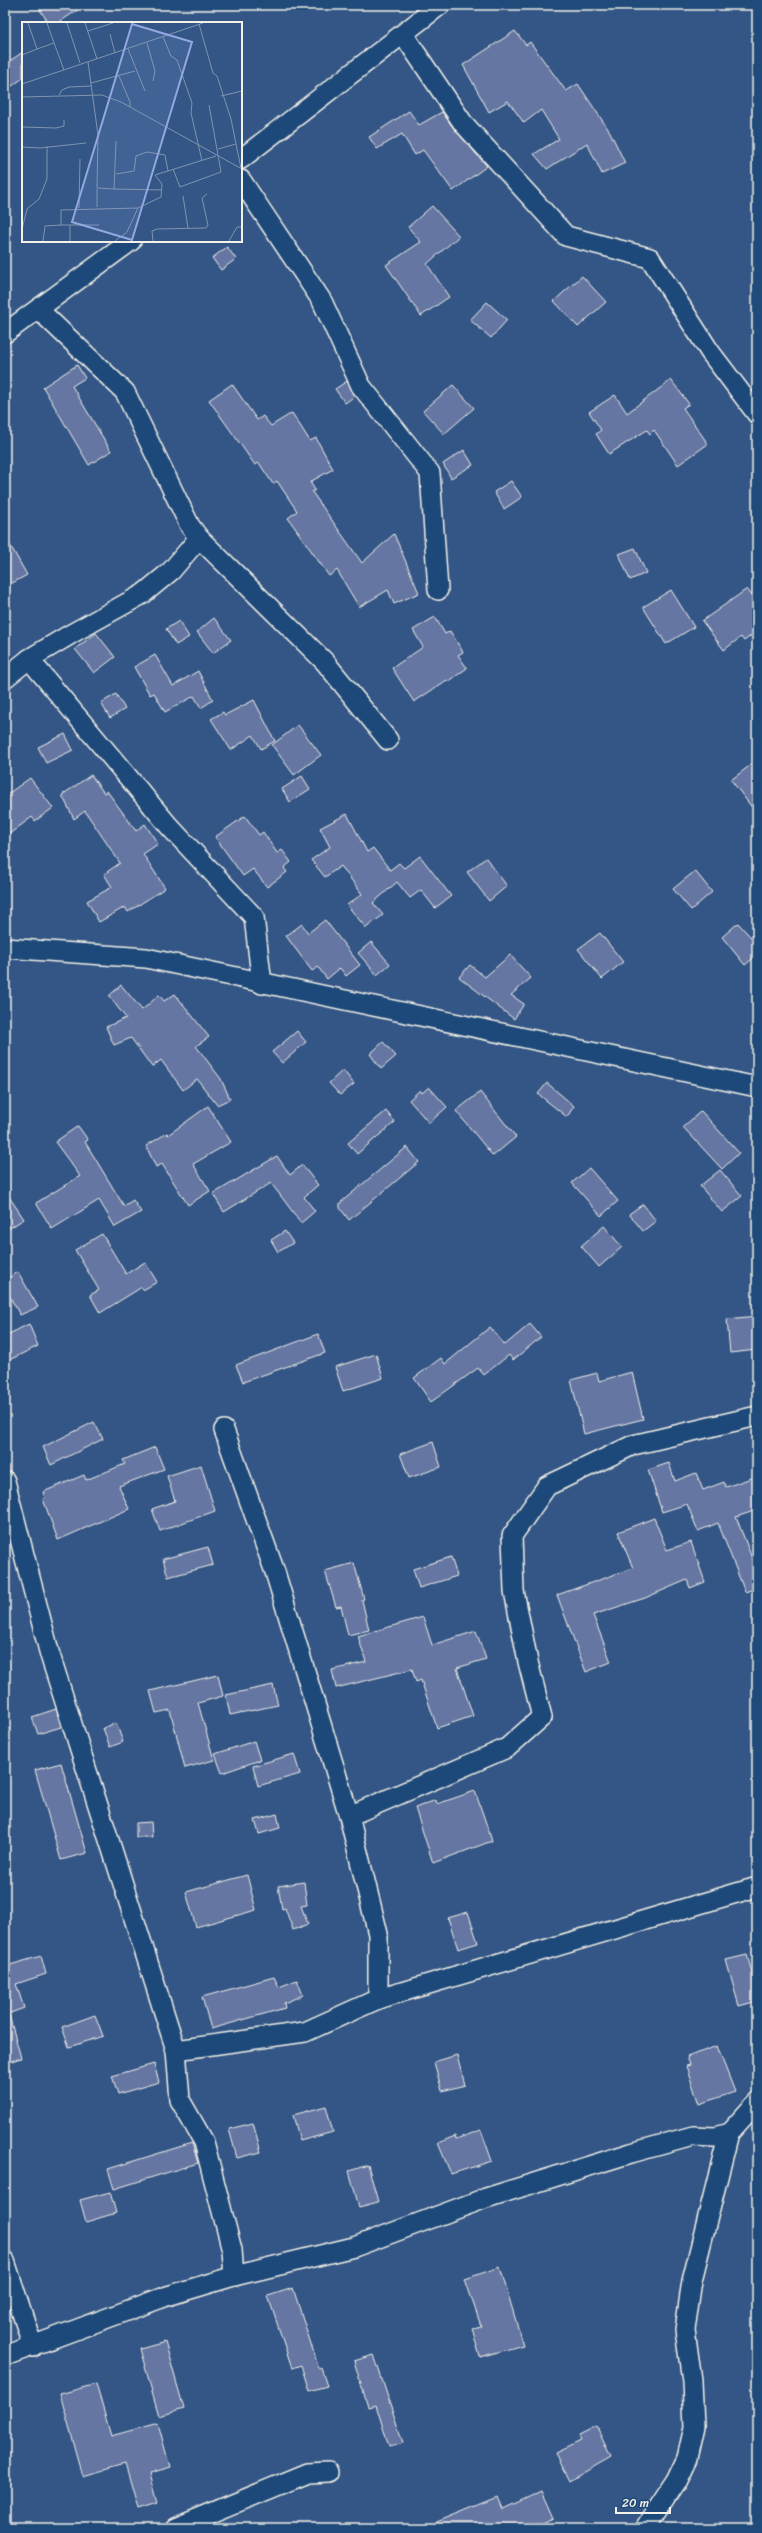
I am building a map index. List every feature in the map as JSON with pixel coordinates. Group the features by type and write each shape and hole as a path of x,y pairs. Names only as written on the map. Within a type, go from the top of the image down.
{"street":[{"path":"242,158 440,5"},
{"path":"403,34 464,123 566,236 650,258 710,352 757,414"},
{"path":"242,181 322,301 361,386 430,473 438,590"},
{"path":"5,333 130,242"},
{"path":"38,309 125,392 190,526 199,538 325,662 388,740"},
{"path":"5,678 29,659 143,594 171,571 199,538"},
{"path":"29,659 169,826 254,917 262,984"},
{"path":"5,948 146,958 262,984 757,1087"},
{"path":"349,1816 507,1748 542,1717 528,1662 514,1591 512,1536 547,1486 633,1445 757,1416"},
{"path":"224,1430 274,1572 349,1816 378,1934 378,1999"},
{"path":"5,1481 50,1655 176,2050 180,2100 204,2142 232,2250 234,2276"},
{"path":"176,2050 305,2032 378,1999 757,1887"},
{"path":"645,2528 676,2481 686,2458 694,2427 692,2381 685,2330 692,2280 729,2133 757,2102"},
{"path":"5,2356 33,2347 164,2297 234,2276 354,2247 486,2198 631,2153 693,2136 715,2137 729,2133"},
{"path":"5,2261 33,2347"},
{"path":"175,2528 308,2473 328,2472"}],"building":[{"path":"48,5 85,5 60,22 48,22 40,10"},
{"path":"515,31 526,45 530,42 566,91 578,84 610,132 625,163 602,174 587,143 547,169 534,154 559,139 541,110 524,123 508,101 489,112 463,65"},
{"path":"22,53 22,79 5,91 5,64"},
{"path":"409,111 419,125 442,112 455,130 487,166 453,191 423,150 415,155 402,134 377,149 369,137"},
{"path":"432,206 459,236 427,264 449,297 421,316 386,265 421,242 408,227"},
{"path":"227,247 236,259 221,270 212,258"},
{"path":"582,276 606,302 578,327 554,301"},
{"path":"487,302 507,320 491,338 470,320"},
{"path":"77,365 85,378 72,386 111,451 89,465 43,387"},
{"path":"671,380 689,404 683,408 708,444 678,465 654,430 650,434 647,430 609,454 596,434 601,430 589,412 615,395 627,413"},
{"path":"347,381 355,396 345,403 335,389"},
{"path":"232,384 257,420 263,416 271,426 292,413 310,441 316,438 333,469 310,482 315,490 312,492 362,563 394,534 419,593 394,604 388,590 359,607 337,570 329,576 288,518 297,511 277,481 273,484 259,463 255,465 209,400"},
{"path":"453,385 474,408 444,434 423,411"},
{"path":"464,450 473,465 451,478 443,464"},
{"path":"511,481 522,497 504,509 494,492"},
{"path":"5,536 27,575 5,587"},
{"path":"635,548 646,573 630,580 619,554"},
{"path":"747,589 757,602 757,631 744,641 741,637 724,650 702,621"},
{"path":"671,590 694,627 666,644 643,607"},
{"path":"435,617 445,634 450,631 463,652 458,655 467,668 448,682 447,680 414,702 392,668 423,647 413,630"},
{"path":"214,618 231,640 213,653 197,632"},
{"path":"179,621 189,637 176,645 166,629"},
{"path":"96,633 115,657 94,673 75,649"},
{"path":"155,655 173,686 198,671 213,700 201,708 194,696 165,712 154,693 150,695 134,667"},
{"path":"116,694 125,709 110,718 101,703"},
{"path":"254,700 275,741 261,749 253,735 231,750 211,719 223,712 225,715"},
{"path":"298,725 321,755 294,775 272,745"},
{"path":"65,734 73,750 46,763 38,747"},
{"path":"757,760 757,814 731,780"},
{"path":"91,775 104,793 107,791 136,831 145,824 158,844 143,854 165,888 128,912 125,907 99,922 87,901 112,887 104,874 120,863 85,811 74,819 62,795"},
{"path":"302,776 310,789 290,802 282,789"},
{"path":"30,778 53,808 35,821 32,817 5,837 5,796"},
{"path":"347,814 367,852 373,848 390,870 399,863 404,868 420,856 451,896 435,908 421,890 410,898 397,882 373,903 383,915 366,928 347,905 362,894 341,866 325,877 311,860 330,847 320,828"},
{"path":"245,816 259,835 263,832 277,853 282,850 291,862 284,868 287,872 267,887 253,869 243,876 215,837"},
{"path":"486,858 507,886 489,901 467,872"},
{"path":"695,871 712,892 691,910 673,889"},
{"path":"325,920 360,965 346,976 340,968 327,979 318,967 312,971 286,936 302,924 308,933"},
{"path":"738,923 757,944 757,955 745,965 722,937"},
{"path":"600,933 623,962 602,979 578,949"},
{"path":"371,942 390,964 377,975 358,953"},
{"path":"510,955 531,978 511,995 524,1004 514,1019 459,977 470,965 485,977"},
{"path":"121,985 142,1010 159,995 164,1001 175,994 209,1037 196,1046 221,1079 230,1099 217,1105 197,1079 183,1090 161,1060 152,1067 131,1038 114,1045 106,1027 126,1018 109,996"},
{"path":"297,1031 306,1042 282,1063 272,1052"},
{"path":"383,1042 396,1056 381,1069 370,1054"},
{"path":"343,1070 354,1084 340,1095 329,1083"},
{"path":"547,1083 574,1106 567,1117 538,1094"},
{"path":"429,1087 447,1107 429,1123 409,1100 420,1090 422,1093"},
{"path":"480,1092 516,1137 493,1156 456,1111"},
{"path":"208,1106 231,1142 193,1164 210,1191 188,1205 162,1164 156,1167 146,1146 167,1133 168,1135"},
{"path":"386,1111 395,1122 357,1154 348,1143"},
{"path":"701,1111 739,1153 722,1169 683,1127"},
{"path":"78,1126 88,1140 85,1142 124,1206 133,1200 141,1212 115,1227 99,1200 52,1229 36,1203 80,1176 55,1142"},
{"path":"407,1147 419,1162 349,1220 340,1208 340,1203"},
{"path":"277,1156 290,1175 302,1165 318,1185 304,1197 315,1211 301,1223 271,1183 224,1212 213,1194"},
{"path":"589,1168 618,1201 601,1216 572,1183"},
{"path":"720,1170 742,1196 722,1212 700,1186"},
{"path":"5,1191 24,1219 5,1231"},
{"path":"643,1204 656,1221 643,1231 629,1214"},
{"path":"604,1226 622,1247 599,1267 581,1246"},
{"path":"285,1231 293,1243 278,1252 271,1240"},
{"path":"102,1234 126,1274 145,1262 157,1282 143,1290 142,1287 100,1313 90,1295 99,1290 75,1250"},
{"path":"18,1272 38,1307 20,1315 5,1288 5,1280"},
{"path":"757,1316 757,1350 730,1353 727,1319"},
{"path":"29,1324 38,1346 5,1362 5,1336"},
{"path":"530,1324 541,1337 513,1360 509,1355 484,1375 478,1368 431,1402 414,1378 441,1358 445,1364 490,1327 505,1345"},
{"path":"318,1334 325,1353 243,1382 236,1365"},
{"path":"376,1354 383,1378 343,1391 335,1367"},
{"path":"632,1372 643,1419 584,1434 571,1380 597,1373 599,1381"},
{"path":"94,1422 103,1439 51,1465 43,1447"},
{"path":"433,1442 441,1467 409,1478 400,1454"},
{"path":"155,1447 164,1469 119,1486 129,1509 58,1540 43,1499 45,1498 43,1492 84,1475 86,1480 125,1464 123,1460"},
{"path":"669,1463 675,1481 696,1473 703,1490 724,1482 726,1487 757,1476 757,1510 736,1517 757,1571 757,1588 745,1592 718,1523 698,1531 687,1504 662,1512 648,1470"},
{"path":"201,1465 215,1511 160,1531 152,1509 175,1501 167,1476"},
{"path":"654,1518 667,1550 691,1542 705,1582 690,1588 687,1580 645,1598 593,1615 611,1662 586,1672 557,1595 633,1568 618,1532"},
{"path":"208,1547 213,1565 168,1577 163,1559"},
{"path":"451,1557 457,1576 419,1588 413,1569"},
{"path":"354,1563 364,1599 362,1600 369,1630 348,1635 341,1606 336,1607 325,1571"},
{"path":"423,1617 432,1645 476,1631 486,1659 457,1668 473,1716 437,1728 421,1680 416,1682 412,1669 336,1688 332,1670 366,1662 358,1636"},
{"path":"218,1675 223,1696 198,1703 214,1760 185,1768 170,1710 156,1713 150,1691"},
{"path":"273,1685 278,1705 230,1715 226,1695"},
{"path":"56,1709 61,1727 38,1734 32,1717"},
{"path":"116,1723 123,1742 110,1747 103,1728"},
{"path":"254,1741 260,1760 222,1773 215,1754"},
{"path":"294,1754 300,1774 258,1786 253,1766"},
{"path":"61,1763 87,1853 61,1860 35,1770"},
{"path":"475,1791 492,1841 433,1863 415,1808 436,1800 437,1804"},
{"path":"277,1814 280,1828 259,1834 255,1820"},
{"path":"151,1822 152,1837 136,1837 136,1823"},
{"path":"247,1875 256,1910 196,1927 186,1892"},
{"path":"304,1882 307,1905 301,1906 308,1924 293,1930 285,1908 282,1909 278,1886"},
{"path":"468,1912 478,1943 458,1949 448,1918"},
{"path":"747,1955 757,1990 757,2001 739,2006 726,1960"},
{"path":"41,1956 46,1974 16,1984 24,2008 5,2015 5,1959 8,1959 10,1965"},
{"path":"274,1977 279,1987 297,1980 303,1995 284,2003 285,2008 211,2029 202,1997"},
{"path":"9,2015 21,2058 5,2063 5,2016"},
{"path":"95,2015 103,2036 69,2047 62,2027"},
{"path":"717,2046 735,2092 699,2104 686,2066 690,2065 687,2057"},
{"path":"457,2055 465,2085 442,2091 434,2062"},
{"path":"154,2064 159,2082 118,2094 112,2076"},
{"path":"326,2106 333,2132 300,2141 293,2115"},
{"path":"253,2123 261,2152 237,2158 229,2129"},
{"path":"481,2130 492,2161 451,2174 438,2143 455,2136 456,2139"},
{"path":"192,2143 198,2163 114,2189 108,2169"},
{"path":"368,2165 378,2202 359,2207 349,2171"},
{"path":"110,2192 116,2213 86,2222 80,2200"},
{"path":"500,2267 523,2345 480,2357 472,2328 481,2326 465,2279"},
{"path":"293,2288 319,2369 321,2368 327,2386 309,2391 301,2365 292,2368 268,2296"},
{"path":"165,2342 184,2409 159,2416 140,2349"},
{"path":"374,2355 403,2443 389,2447 376,2405 368,2407 354,2361"},
{"path":"96,2384 111,2436 158,2423 170,2468 149,2474 157,2503 138,2509 125,2464 83,2476 60,2394"},
{"path":"596,2426 611,2457 569,2481 555,2453 581,2441 578,2435"},
{"path":"542,2491 554,2518 533,2528 422,2528 498,2497 503,2509"}]}
